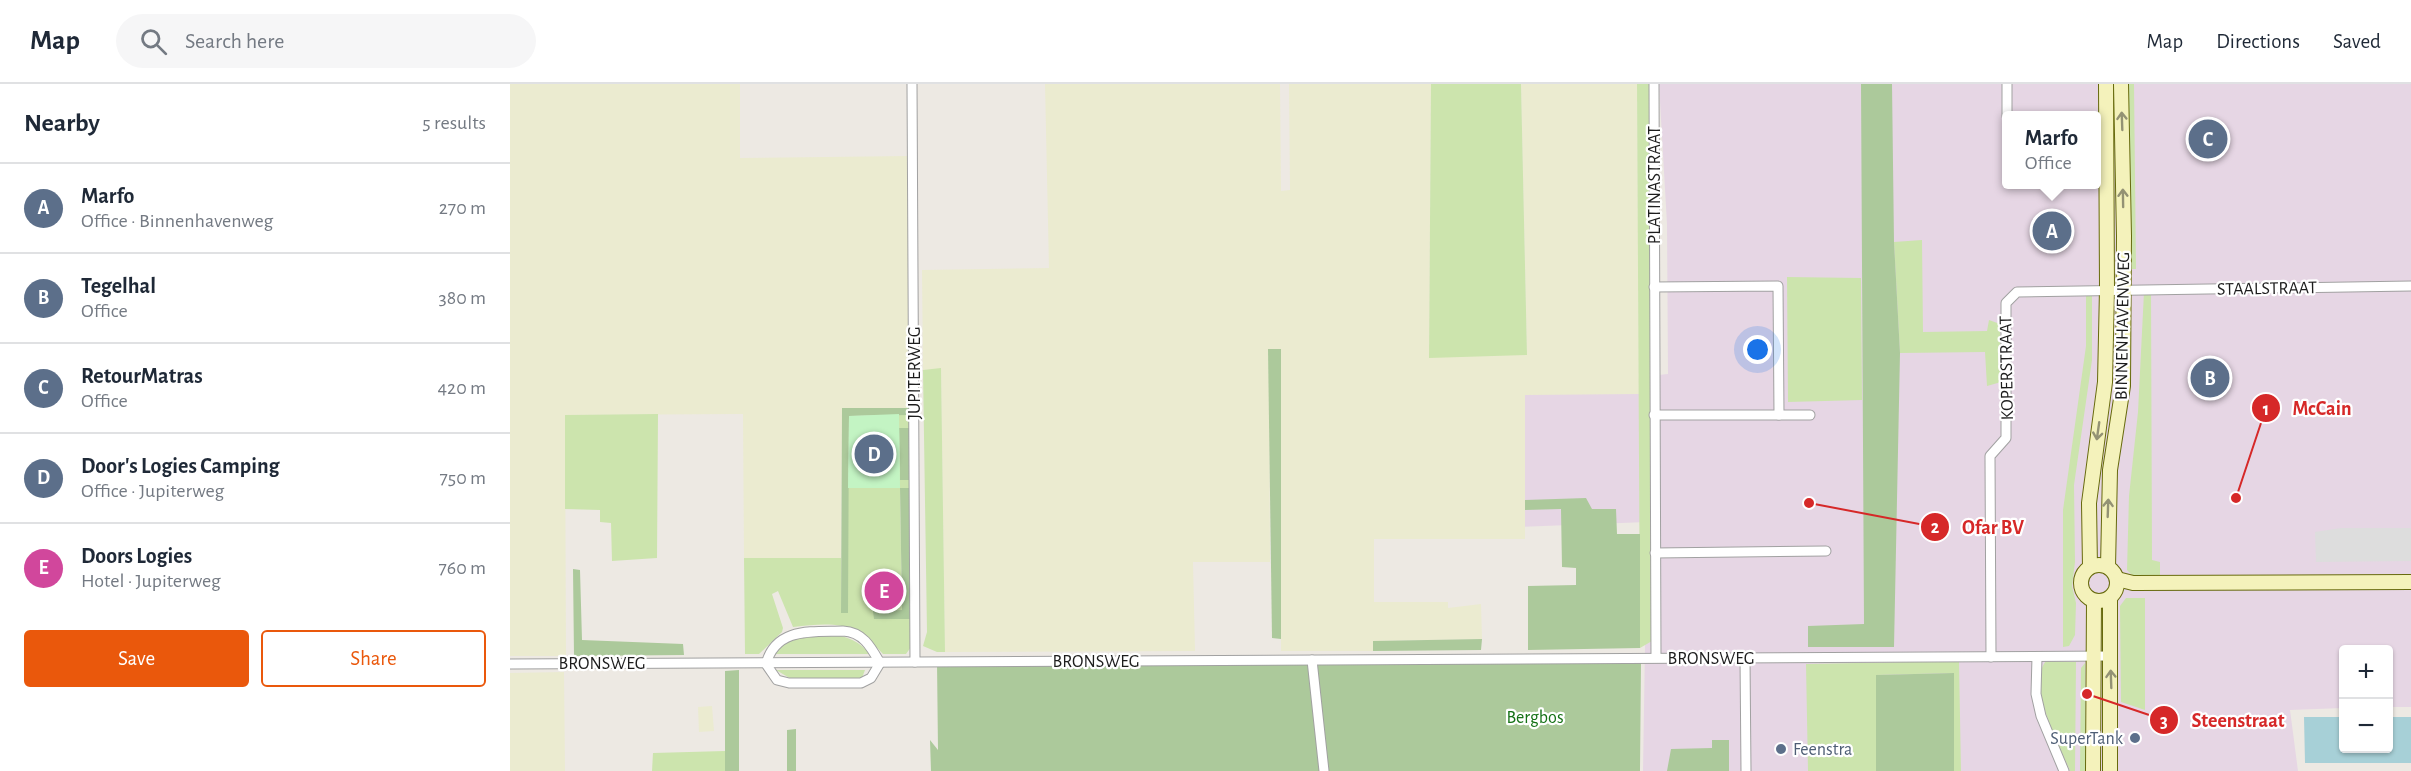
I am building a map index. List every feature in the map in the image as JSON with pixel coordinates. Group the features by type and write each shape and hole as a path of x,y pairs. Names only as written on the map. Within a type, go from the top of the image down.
{"main road":[{"name":"BINNENHAVENWEG","path":"2090,567 2089,503 2105,382 2108,289 2106,84"},
{"name":"BINNENHAVENWEG","path":"2108,567 2110,470 2123,386 2124,236 2121,84"},
{"path":"2094,601 2084,594 2081,584 2085,571 2090,567 2108,567 2114,590 2110,656 2110,771"},
{"path":"2094,601 2133,583 2411,582"},
{"path":"2093,771 2094,601"}],"street":[{"name":"JUPITERWEG","path":"912,84 915,662"},
{"name":"PLATINASTRAAT","path":"1654,84 1656,657"},
{"path":"2007,84 2007,111"},
{"path":"1654,286 1778,286 1779,415"},
{"name":"STAALSTRAAT","path":"2122,289 2411,286"},
{"name":"KOPERSTRAAT","path":"1991,657 1990,456 2006,438 2006,303 2017,292 2122,289"},
{"path":"1654,414 1810,415"},
{"path":"1655,553 1826,551"},
{"path":"843,632 854,632 869,643 880,663 871,678 861,683 789,683 777,680 766,664 779,641 791,633 843,632"},
{"name":"BRONSWEG","path":"510,664 2110,656"},
{"path":"2037,657 2036,694 2041,716 2064,771"},
{"path":"1745,658 1746,771"},
{"path":"1312,660 1324,771"}],"shaded area":[{"path":"1659,84 2411,84 2411,707 2393,707 2393,645 2339,645 2339,708 2290,710 2298,771 1643,771 1647,522 1517,527 1516,390 1668,374 1667,224"},
{"path":"2341,528 2411,528 2411,561 2316,562 2315,532"}],"green space":[{"path":"510,84 740,84 740,158 910,156 910,408 842,409 841,558 744,558 743,414 565,415 566,656 510,656"},
{"path":"1045,84 1280,84 1281,191 1290,190 1289,84 1431,84 1429,357 1527,354 1521,84 1637,84 1639,394 1525,395 1525,539 1374,539 1374,602 1448,602 1448,608 1481,604 1482,639 1374,641 1373,651 1281,651 1281,349 1269,349 1270,562 1193,562 1195,651 945,652 941,369 923,370 922,270 1049,268"},
{"path":"1431,84 1521,84 1527,355 1429,358"},
{"path":"1637,84 1649,84 1652,641 1640,648"},
{"path":"1861,84 1892,84 1894,242 1900,353 1894,647 1808,647 1808,626 1864,624"},
{"path":"2124,84 2134,84 2136,269 2128,269"},
{"path":"1922,240 1923,332 1987,331 1989,320 2000,324 2001,382 1987,386 1985,352 1900,353 1894,242"},
{"path":"1787,277 1861,278 1862,400 1788,402"},
{"path":"2144,292 2151,292 2152,560 2160,562 2160,577 2134,577 2127,570 2129,496 2138,412"},
{"path":"2086,294 2092,296 2092,360 2074,485 2075,562 2072,586 2076,603 2075,635 2069,646 2063,647 2063,510 2086,346"},
{"path":"1268,349 1281,349 1281,639 1272,638"},
{"path":"941,368 945,652 937,652 923,646 927,632 923,370"},
{"path":"842,408 910,408 910,415 849,416 848,613 841,613"},
{"path":"658,414 657,558 612,561 611,523 600,522 600,510 565,509 565,415"},
{"path":"899,414 910,415 910,428 899,428 900,479 911,480 911,488 900,488 902,610 874,611 874,619 912,619 911,647 906,654 883,654 863,635 843,626 820,624 793,627 778,591 772,594 783,628 782,632 759,654 745,654 744,558 841,558 841,613 845,613 848,488"},
{"path":"899,414 900,488 848,488 849,416"},
{"path":"899,428 910,428 911,480 900,480"},
{"path":"900,488 911,488 912,619 874,619 873,611 902,610"},
{"path":"1586,498 1592,509 1616,509 1617,534 1640,534 1640,648 1528,650 1528,586 1576,585 1576,568 1562,567 1561,509 1525,510 1525,500"},
{"path":"573,569 580,570 582,640 683,644 684,655 574,656"},
{"path":"2126,598 2145,598 2145,710 2121,702 2120,606"},
{"path":"832,634 853,640 870,654 771,654 792,640 806,636"},
{"path":"1482,639 1481,650 1373,651 1373,641"},
{"path":"1959,661 1961,771 1954,771 1953,673 1876,675 1876,771 1808,771 1806,664"},
{"path":"2046,661 2076,662 2075,771 2070,771 2042,700 2041,672"},
{"name":"Bergbos","path":"937,662 1641,662 1640,771 931,771 930,740 938,750"},
{"path":"2085,663 2086,771 2080,771 2081,668"},
{"path":"739,670 739,771 725,771 725,671"},
{"path":"776,670 865,670 862,678 793,680"},
{"path":"564,672 565,771 510,771 510,673"},
{"path":"1954,673 1954,771 1876,771 1876,675"},
{"path":"712,706 714,731 699,732 698,707"},
{"path":"796,729 796,771 787,771 787,730"},
{"path":"1712,740 1729,740 1729,771 1667,771 1671,749 1712,748"},
{"path":"725,751 725,771 652,771 653,753"}],"water":[{"path":"2304,717 2339,717 2339,753 2393,753 2393,717 2411,717 2411,763 2305,763"}],"place":[{"name":"RetourMatras","path":"2208,139"},
{"name":"Marfo","path":"2052,231"},
{"name":"Tegelhal","path":"2210,378"},
{"name":"Door's Logies Camping","path":"874,454"},
{"name":"McCain","path":"2236,498"},
{"name":"Ofar BV","path":"1809,503"},
{"name":"Doors Logies","path":"884,591"},
{"name":"Steenstraat","path":"2087,694"},
{"name":"SuperTank","path":"2135,738"},
{"name":"Feenstra","path":"1781,749"}]}
